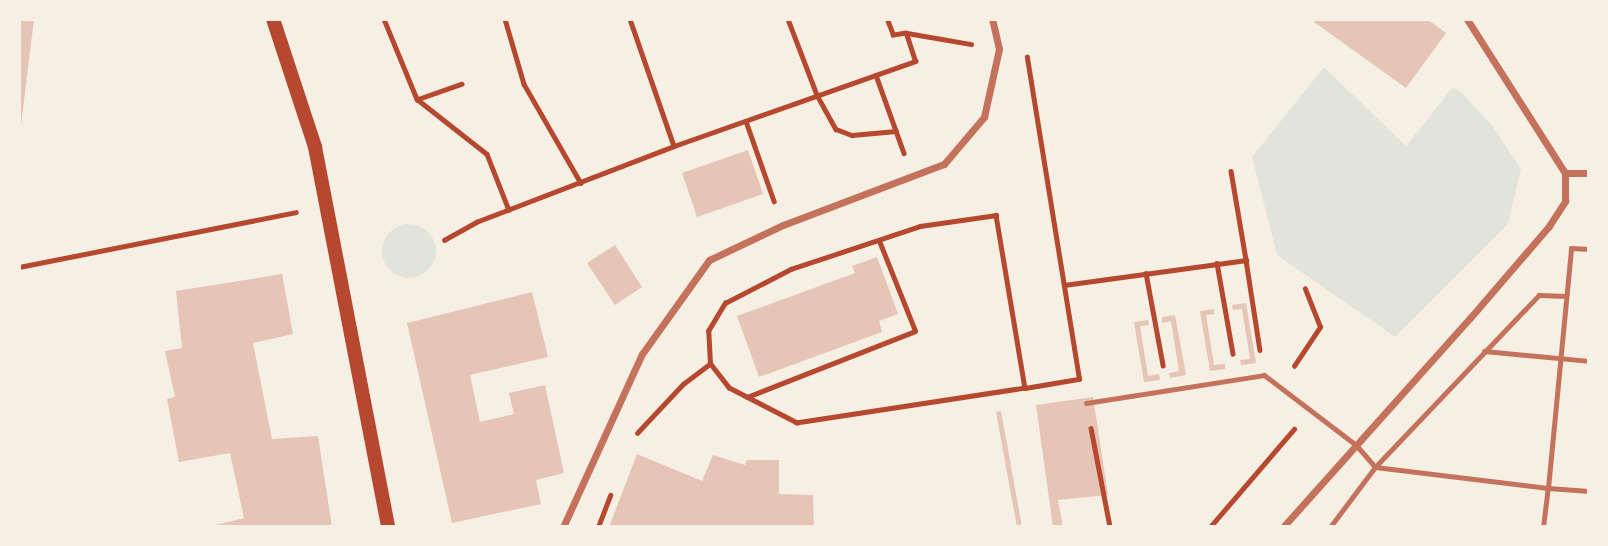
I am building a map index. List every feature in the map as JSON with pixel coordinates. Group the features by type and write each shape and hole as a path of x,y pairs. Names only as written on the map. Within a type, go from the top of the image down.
{"main road":[{"path":"274,19 316,147 388,527"}],"street":[{"path":"563,527 642,354 709,260 783,225 944,164 984,117 999,49 992,19"},
{"path":"1283,527 1549,226 1565,201 1565,173 1466,19"},
{"path":"1565,173 1589,173"}],"lane":[{"path":"1544,527 1571,248 1589,249"},
{"path":"1330,527 1375,467 1539,295 1566,296"},
{"path":"1484,351 1589,361"},
{"path":"1086,403 1264,375 1356,445 1375,467 1589,491"}],"path":[{"path":"384,19 417,99 487,154 509,210"},
{"path":"506,19 524,84 581,184"},
{"path":"630,19 674,146"},
{"path":"789,19 817,95 836,130 852,135 896,131"},
{"path":"887,19 893,35 906,33 1026,52 1079,379 1110,527"},
{"path":"444,240 509,210 674,146 915,61 906,33"},
{"path":"876,75 912,175"},
{"path":"417,99 461,84"},
{"path":"747,121 783,225"},
{"path":"1231,171 1264,375"},
{"path":"19,267 327,206"},
{"path":"1025,388 996,215 920,226 791,269 725,303 708,331 710,364 729,388 797,423 1025,388 1079,379"},
{"path":"746,397 915,331 879,240"},
{"path":"1064,285 1246,260"},
{"path":"1217,263 1237,379"},
{"path":"1146,273 1167,390"},
{"path":"1280,387 1320,327 1305,289"},
{"path":"632,438 683,384 710,364"},
{"path":"1210,527 1309,408"},
{"path":"598,527 613,489"}],"shaded area":[{"path":"1324,67 1406,146 1453,87 1461,92 1493,127 1521,169 1508,224 1395,337 1277,255 1252,157"},
{"path":"409,224 428,232 436,251 428,270 409,278 390,270 382,251 390,232"}],"building":[{"path":"19,19 34,19 21,125 19,125"},
{"path":"1316,19 1427,19 1446,33 1406,88 1314,22"},
{"path":"748,150 763,194 697,217 682,173"},
{"path":"615,245 642,287 615,305 587,263"},
{"path":"877,257 898,314 879,321 882,332 759,377 737,316 855,273 852,266"},
{"path":"282,274 293,334 253,343 272,439 318,436 332,527 207,527 244,518 230,453 179,462 167,399 175,397 165,351 182,348 176,291"},
{"path":"532,292 548,357 470,375 480,422 514,414 509,393 545,385 564,473 536,480 541,504 452,523 407,323"},
{"path":"1246,303 1256,363 1241,365 1240,360 1250,359 1242,309 1233,310 1232,305"},
{"path":"1214,309 1214,314 1206,315 1214,365 1225,364 1225,369 1210,371 1200,311"},
{"path":"1175,315 1186,375 1170,378 1169,373 1179,371 1171,321 1162,323 1162,317"},
{"path":"1148,320 1149,325 1140,326 1148,376 1159,374 1160,380 1144,382 1134,322"},
{"path":"1093,397 1108,495 1058,500 1063,527 1053,527 1036,405"},
{"path":"1001,411 1022,527 1017,527 996,412"},
{"path":"637,454 702,481 713,455 745,465 747,460 779,460 779,494 813,495 814,527 609,527"}]}
